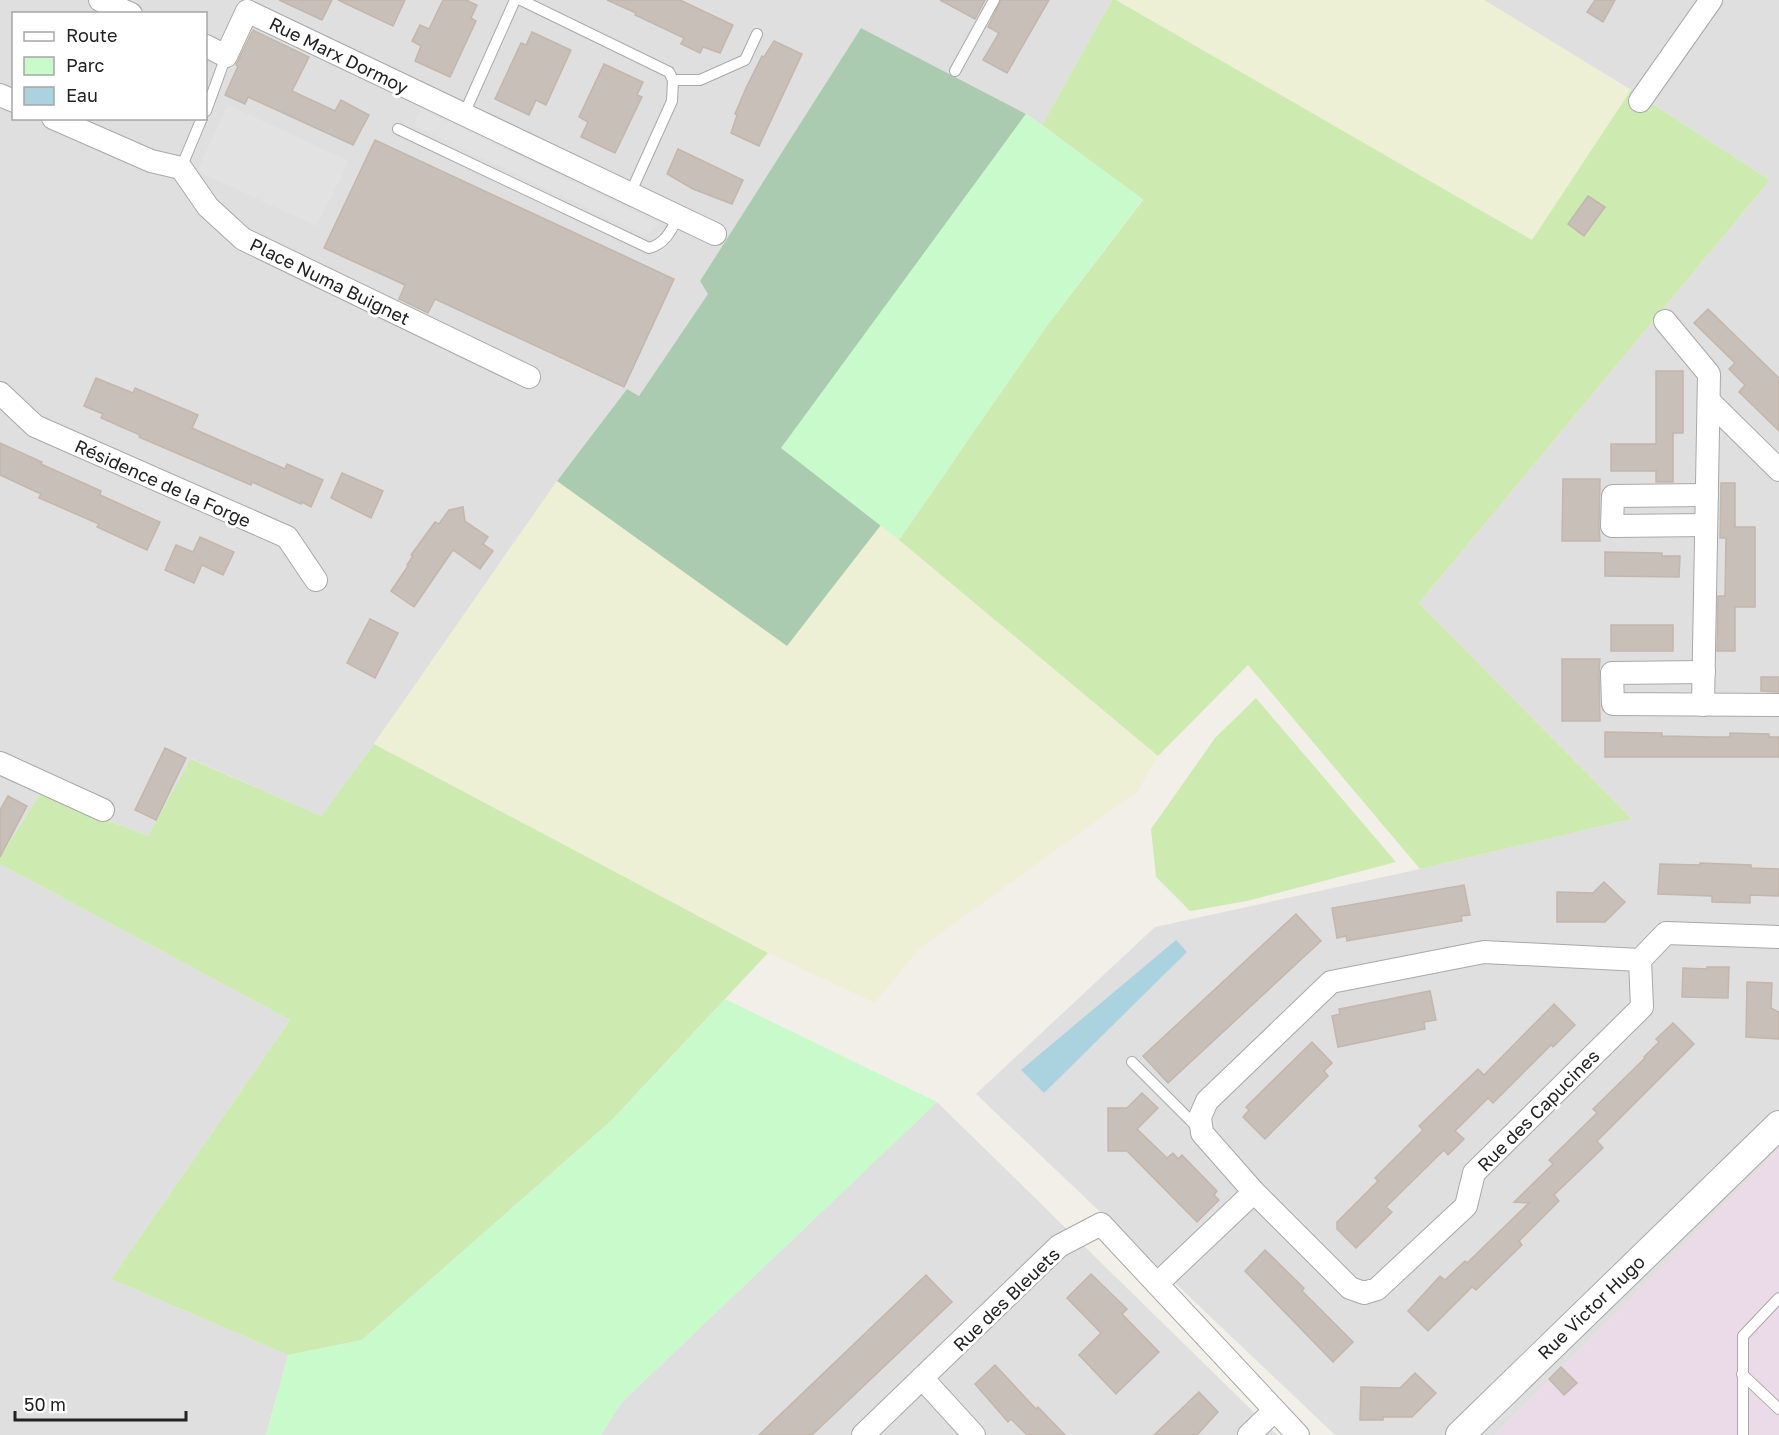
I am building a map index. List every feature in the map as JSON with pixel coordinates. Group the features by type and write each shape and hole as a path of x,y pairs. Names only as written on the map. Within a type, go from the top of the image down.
{"street":[{"path":"100,0 127,12"},
{"path":"1640,101 1711,0"},
{"name":"Rue Marx Dormoy","path":"216,51 250,6 464,114 715,234"},
{"path":"58,120 151,161 181,168"},
{"name":"Place Numa Buignet","path":"181,168 208,207 243,239 529,377"},
{"path":"1665,321 1709,374 1703,705"},
{"name":"Résidence de la Forge","path":"0,393 35,426 287,537 316,580"},
{"path":"1709,401 1779,470"},
{"path":"1706,525 1612,526 1613,496 1707,495"},
{"path":"1704,672 1612,672 1613,704 1779,705"},
{"path":"0,763 103,810"},
{"path":"1202,1133 1200,1117 1207,1101 1331,982 1485,952 1640,960 1666,933 1779,937"},
{"name":"Rue des Capucines","path":"1202,1133 1254,1192 1350,1288 1364,1293 1377,1289 1466,1206 1474,1173 1642,1006 1640,960"},
{"name":"Rue Victor Hugo","path":"1460,1435 1779,1125"},
{"path":"1157,1284 1254,1192"},
{"name":"Rue des Bleuets","path":"863,1435 1059,1246 1101,1224 1298,1435"},
{"path":"922,1378 974,1435"},
{"path":"1249,1435 1274,1411"}],"lane":[{"path":"464,114 515,0"},
{"path":"520,0 669,72 673,80 672,101 630,194"},
{"path":"955,71 994,0"},
{"path":"673,80 700,80 745,60 757,34"},
{"path":"207,105 216,51"},
{"path":"181,168 201,120"},
{"path":"398,129 649,248 667,238 678,217"},
{"path":"1132,1062 1202,1133"},
{"path":"1743,1435 1743,1336 1779,1298"},
{"path":"1742,1374 1779,1409"}],"shaded area":[{"path":"0,0 1112,0 1042,125 1026,114 861,28 700,281 709,294 639,396 627,389 557,481 374,744 321,816 192,759 148,836 40,794 0,857"},
{"path":"1484,0 1779,0 1779,1150 1495,1435 1335,1435 976,1094 1155,927 1420,869 1632,819 1419,603 1770,180 1631,90"},
{"path":"228,105 347,160 342,176 316,226 197,171"},
{"path":"421,109 658,223 647,236 413,125"},
{"path":"0,864 290,1020 111,1279 288,1355 266,1435 0,1435"},
{"path":"937,1102 1277,1435 601,1435 621,1403"},
{"path":"1779,1150 1779,1435 1495,1435"}],"green space":[{"path":"1112,0 1116,0 1532,240 1631,90 1770,180 1419,603 1632,819 1420,869 1248,665 1158,756 899,540 1046,327 1143,200 1042,125"},
{"path":"1116,0 1484,0 1631,90 1533,241"},
{"path":"861,28 1026,114 782,448 881,525 787,646 557,481 627,389 639,396 708,294 700,281"},
{"path":"1026,114 1143,199 1046,327 899,540 781,448"},
{"path":"557,481 787,646 881,525 1158,756 1138,791 919,949 875,1003 768,953 374,744"},
{"path":"1256,698 1396,862 1247,901 1190,911 1156,877 1151,829 1215,738"},
{"path":"374,744 768,953 611,1121 362,1340 288,1355 111,1279 290,1020 0,864 0,857 40,794 148,836 191,759 321,816"},
{"path":"725,999 937,1102 621,1403 601,1435 266,1435 288,1355 362,1340 611,1121"}],"water":[{"path":"1176,940 1187,952 1044,1093 1021,1070"}],"building":[{"path":"279,0 332,0 322,20"},
{"path":"338,0 405,0 393,26"},
{"path":"443,0 466,0 477,5 471,18 476,21 450,77 415,61 421,46 412,41 420,25 429,29"},
{"path":"607,0 680,0 733,25 720,53 703,47 700,53 681,44 684,38"},
{"path":"940,0 985,0 975,19"},
{"path":"1001,0 1049,0 1007,73 983,60 999,33 988,27"},
{"path":"1595,0 1615,0 1603,22 1587,12"},
{"path":"253,30 309,57 292,91 335,111 341,100 369,115 353,145 248,97 245,104 225,95"},
{"path":"532,32 571,50 546,105 536,100 529,115 495,99 521,43 526,45"},
{"path":"774,41 802,54 759,146 731,133 737,115 735,114 746,88 762,56 764,57"},
{"path":"604,64 643,82 637,95 642,97 615,153 581,137 588,122 579,117"},
{"path":"375,140 674,279 624,387 435,299 428,313 399,299 405,285 324,248"},
{"path":"678,149 743,180 732,204 693,189 667,174"},
{"path":"1588,196 1605,207 1584,236 1568,224"},
{"path":"1708,309 1779,378 1779,431 1739,392 1745,385 1729,369 1735,363 1694,323"},
{"path":"1656,371 1683,371 1683,433 1673,433 1673,482 1656,482 1656,471 1611,471 1611,444 1656,444"},
{"path":"96,378 133,393 135,388 198,415 192,428 285,469 287,464 323,480 311,507 252,482 251,485 139,437 140,435 101,418 103,414 84,406"},
{"path":"0,443 101,491 100,495 160,522 147,550 97,527 99,524 39,498 41,494 0,475"},
{"path":"342,473 383,491 371,518 331,498"},
{"path":"1563,479 1600,479 1600,541 1562,541"},
{"path":"1721,483 1735,483 1735,527 1755,527 1755,607 1735,607 1735,651 1717,651 1718,596 1725,596 1726,538 1720,538"},
{"path":"463,507 465,521 488,537 483,544 493,551 480,569 453,550 414,607 391,591 408,566 413,556 411,555 435,522 439,524 449,510"},
{"path":"200,537 234,552 223,575 202,565 194,583 165,570 176,545 193,552"},
{"path":"1605,552 1662,553 1662,556 1680,556 1679,577 1605,576"},
{"path":"370,619 398,633 375,678 347,663"},
{"path":"1611,625 1673,625 1673,651 1611,651"},
{"path":"1562,659 1600,659 1600,721 1562,721"},
{"path":"1761,677 1779,677 1779,692 1761,691"},
{"path":"1605,732 1712,737 1730,737 1730,733 1769,734 1769,737 1779,737 1779,757 1605,757"},
{"path":"165,748 186,758 156,820 135,810"},
{"path":"8,796 27,806 0,857 0,810"},
{"path":"1700,863 1751,865 1751,868 1779,869 1779,896 1750,895 1750,903 1712,902 1712,896 1658,894 1660,864 1700,865"},
{"path":"1604,882 1625,902 1605,922 1557,922 1557,892 1593,893"},
{"path":"1464,885 1470,915 1461,916 1462,921 1347,941 1346,936 1337,938 1332,908"},
{"path":"1296,914 1321,941 1168,1083 1143,1056"},
{"path":"1707,967 1729,967 1728,998 1682,997 1683,968 1707,969"},
{"path":"1747,982 1772,983 1771,1008 1779,1012 1779,1039 1746,1037"},
{"path":"1430,991 1436,1020 1424,1022 1425,1029 1338,1047 1332,1016 1340,1014 1339,1009"},
{"path":"1554,1004 1575,1025 1553,1047 1551,1045 1493,1103 1488,1098 1455,1131 1464,1139 1448,1155 1444,1150 1386,1207 1392,1212 1356,1248 1337,1229 1337,1222 1378,1181 1375,1178 1423,1130 1419,1126 1478,1069 1484,1075"},
{"path":"1673,1023 1694,1044 1597,1141 1603,1148 1554,1195 1559,1201 1519,1241 1522,1245 1476,1290 1472,1287 1428,1331 1408,1311 1440,1276 1445,1280 1465,1261 1467,1263 1529,1203 1514,1202 1553,1164 1549,1160 1597,1113 1593,1109 1645,1058 1659,1042 1656,1039"},
{"path":"1312,1042 1332,1063 1324,1071 1328,1076 1265,1139 1243,1117 1249,1110 1246,1107"},
{"path":"1142,1093 1158,1108 1137,1129 1167,1158 1173,1153 1178,1159 1182,1155 1217,1191 1214,1195 1219,1200 1197,1222 1127,1151 1108,1151 1108,1108 1127,1108"},
{"path":"1265,1250 1304,1288 1302,1291 1353,1342 1333,1362 1245,1271"},
{"path":"1091,1274 1127,1309 1122,1314 1159,1352 1116,1394 1079,1355 1101,1333 1067,1298"},
{"path":"926,1275 952,1302 812,1435 759,1435"},
{"path":"995,1365 1036,1409 1038,1407 1065,1435 1027,1435 1011,1419 1008,1422 975,1384"},
{"path":"1561,1367 1577,1383 1564,1395 1549,1379"},
{"path":"1415,1373 1436,1393 1412,1417 1360,1420 1361,1387 1400,1388"},
{"path":"1199,1392 1218,1412 1197,1435 1154,1435"}]}
